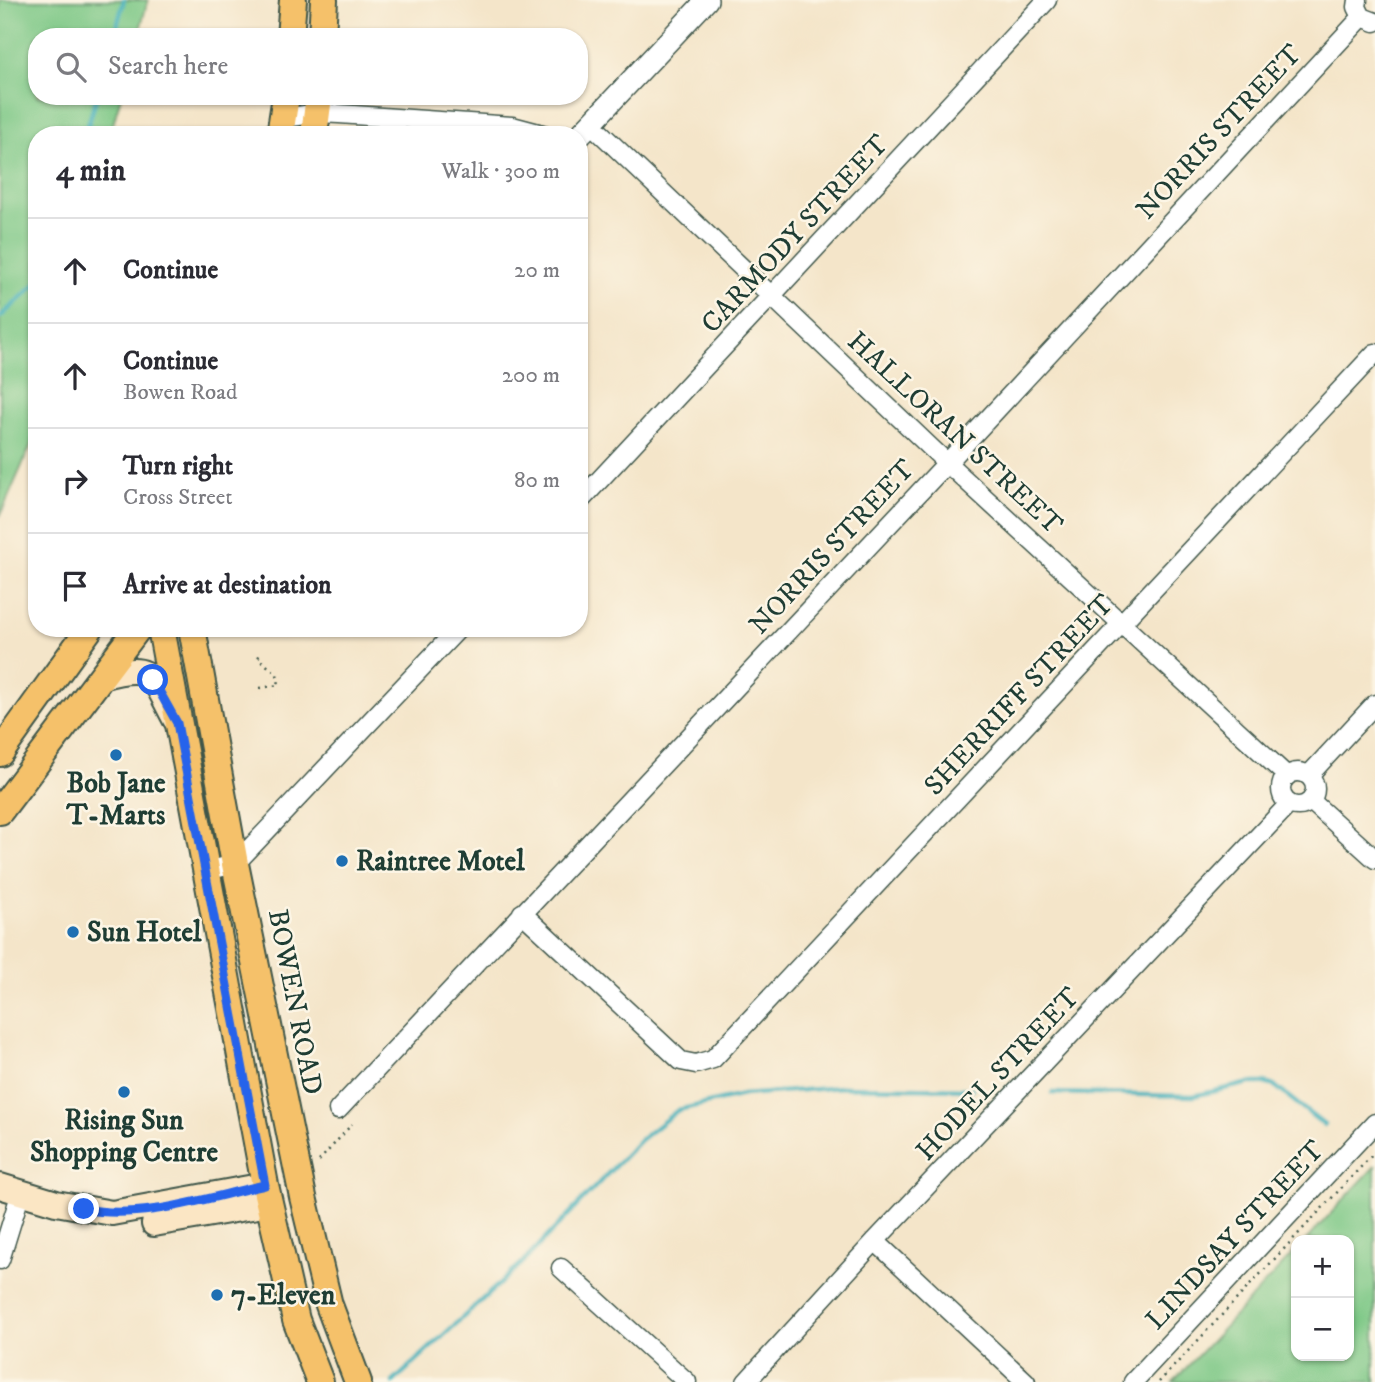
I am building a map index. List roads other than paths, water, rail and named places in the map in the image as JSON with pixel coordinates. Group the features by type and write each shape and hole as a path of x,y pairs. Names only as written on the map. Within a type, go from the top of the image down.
{"main road":[{"path":"291,28 293,0"},
{"path":"322,28 324,0"},
{"path":"0,753 84,637"},
{"path":"0,811 131,637"},
{"path":"163,637 267,1195 296,1320 320,1382"},
{"name":"BOWEN ROAD","path":"194,637 235,864 301,1188 329,1305 358,1382"},
{"path":"101,677 133,668 148,674 177,723"},
{"path":"11,1189 56,1203 118,1213 267,1195 301,1188"}],"street":[{"path":"588,127 707,0"},
{"name":"CARMODY STREET","path":"588,493 774,297 1047,0"},
{"name":"NORRIS STREET","path":"338,1110 947,463 1365,13"},
{"path":"284,116 317,115 512,126"},
{"name":"HALLORAN STREET","path":"588,133 774,297 947,463 1287,776"},
{"name":"SHERRIFF STREET","path":"522,913 681,1061 696,1064 713,1059 1375,353"},
{"path":"206,872 235,864 450,637"},
{"path":"1309,775 1375,704"},
{"path":"1297,772 1309,775 1315,790 1311,801 1300,806 1290,804 1281,789 1287,776 1297,772"},
{"path":"1311,801 1375,859"},
{"name":"HODEL STREET","path":"747,1382 875,1241 1290,804"},
{"name":"LINDSAY STREET","path":"1133,1382 1375,1123"},
{"path":"0,1261 11,1189"},
{"path":"875,1241 1026,1382"},
{"path":"561,1268 687,1382"}],"waterway":[{"path":"116,28 124,0"},
{"path":"88,126 94,105"},
{"path":"0,317 28,291"},
{"path":"1052,1093 1193,1096 1250,1083 1264,1083 1275,1086 1324,1125"},
{"path":"393,1382 524,1261 640,1140 678,1110 743,1095 842,1087 972,1089"}],"place":[{"name":"Bob Jane T-Marts","path":"116,755"},
{"name":"Raintree Motel","path":"342,861"},
{"name":"Sun Hotel","path":"73,932"},
{"name":"Rising Sun Shopping Centre","path":"124,1092"},
{"name":"7-Eleven","path":"217,1295"}]}
